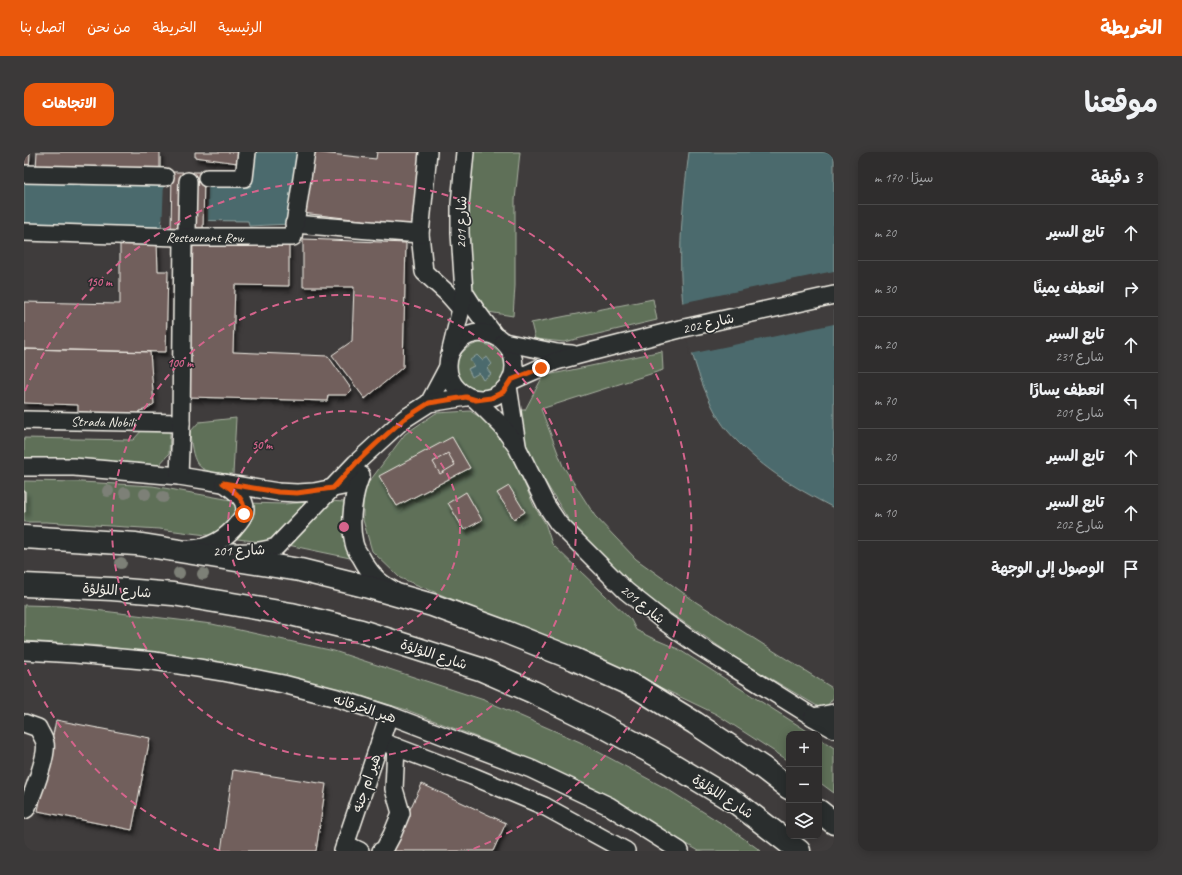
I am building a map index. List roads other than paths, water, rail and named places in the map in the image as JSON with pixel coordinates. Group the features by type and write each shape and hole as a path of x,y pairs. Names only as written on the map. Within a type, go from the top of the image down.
{"main road":[{"path":"24,537 136,544 300,570 366,586 432,605 574,659 638,688 695,723 757,764 786,786"},
{"name":"شارع اللؤلؤة","path":"24,585 172,594 291,614 361,631 480,669 601,724 660,757 738,804 799,851"},
{"path":"822,813 834,823"}],"street":[{"path":"208,178 244,178 247,152"},
{"path":"306,152 294,224 420,234"},
{"path":"428,152 420,234 424,272 446,292 461,309"},
{"name":"شارع 201","path":"450,352 464,292 460,241 460,204 465,152"},
{"path":"24,174 165,177"},
{"path":"179,476 184,238 188,182"},
{"name":"Restaurant Row","path":"24,232 184,238 293,237 294,224"},
{"name":"شارع 201","path":"464,292 475,310 499,339"},
{"name":"شارع 202","path":"510,383 556,361 680,329 834,295"},
{"path":"474,333 485,333 499,339 510,350 514,360 514,370 510,383 497,396 484,400 471,398 459,392 453,386 447,369 450,352 456,344 464,337 474,333"},
{"name":"شارع 202","path":"499,339 557,353 582,354"},
{"name":"شارع 201","path":"429,403 447,369"},
{"name":"شارع 201","path":"510,383 517,447"},
{"name":"شارع 201","path":"178,550 243,553 267,550 276,547 356,463 404,419 429,403 471,398 502,426 517,447 546,506 558,523 626,591 665,622 699,646 834,729"},
{"name":"Strada Nobili","path":"24,420 181,423"},
{"name":"شارع 201","path":"376,444 354,495 354,543 369,571 384,585 395,591 432,605"},
{"path":"24,467 74,468 179,476 278,492 297,493 358,483"},
{"path":"178,550 202,548 213,544 224,538 239,522 244,514 245,508 238,493 223,483"},
{"name":"هير الخرقانه","path":"24,651 154,661 223,672 282,684 337,698 389,714 531,769 608,806 680,851"},
{"path":"813,717 834,713"},
{"name":"هير ام جنه","path":"349,849 388,744 389,714"},
{"path":"24,723 38,728 46,744 42,765 36,784 26,809 24,810"},
{"path":"381,851 384,850 392,835 401,813 394,789 388,744 472,776 544,806 626,851"}],"water":[{"path":"255,152 299,152 291,224 249,226 248,221 162,220 161,228 24,225 24,180 250,187"},
{"path":"689,152 834,152 834,508 777,475 751,455 723,425 704,388 694,359 687,330 681,271 681,242 685,182"},
{"path":"477,355 482,360 487,357 492,364 487,369 491,374 483,380 479,373 472,377 468,369 474,366 470,360"}]}
